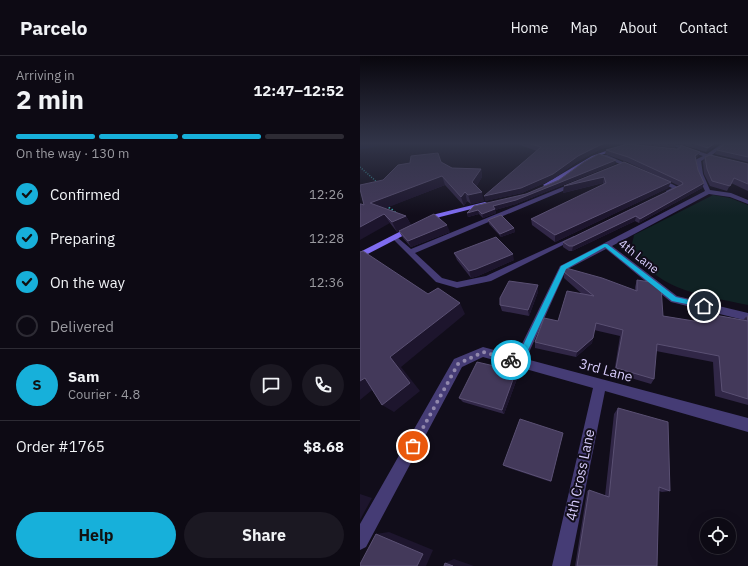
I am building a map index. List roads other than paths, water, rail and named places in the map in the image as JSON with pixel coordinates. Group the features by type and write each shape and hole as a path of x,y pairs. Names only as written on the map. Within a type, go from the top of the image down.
{"street":[{"path":"536,189 556,182 576,167"},
{"path":"699,167 700,174 708,192"},
{"path":"519,362 563,268 708,192 730,194 748,202"},
{"path":"360,255 438,216 495,202"},
{"name":"4th Lane","path":"606,245 674,299 748,317"},
{"name":"3rd Lane","path":"360,541 458,364 483,352 748,425"},
{"name":"4th Cross Lane","path":"561,566 600,384"}],"lane":[{"path":"630,167 637,170"},
{"path":"651,176 677,188 663,195"},
{"path":"410,252 580,182"},
{"path":"395,238 439,280 457,285 488,279 579,235"}]}
